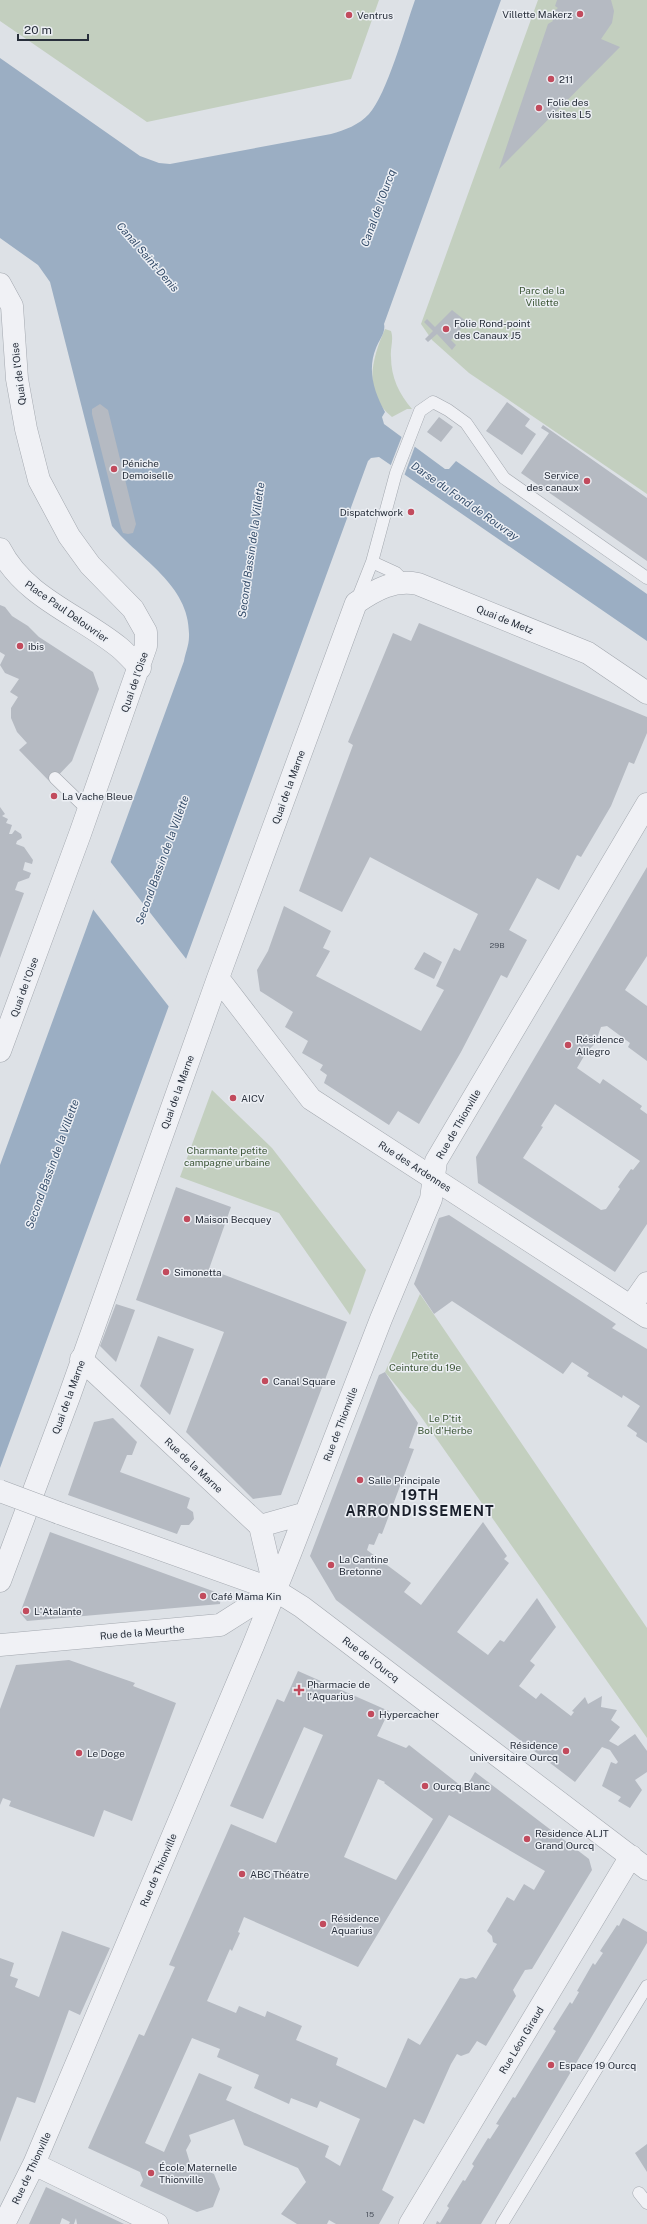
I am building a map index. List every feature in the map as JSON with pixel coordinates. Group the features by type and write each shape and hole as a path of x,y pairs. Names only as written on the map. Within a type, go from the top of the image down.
{"street":[{"name":"Quai de l'Oise","path":"0,285 12,306 9,379 26,429 39,480 69,536 90,565 133,609 146,632 146,646 140,668 0,1051"},
{"name":"Place Paul Delouvrier","path":"0,550 9,567 27,586 120,648 140,668"},
{"path":"356,603 381,588 404,581"},
{"name":"Quai de Metz","path":"404,581 418,584 588,653 647,693"},
{"name":"Quai de la Marne","path":"0,1581 82,1359 218,978 356,603"},
{"name":"Rue de Thionville","path":"4,2224 34,2164 253,1646 381,1319 430,1199 436,1161 647,804"},
{"name":"Rue des Ardennes","path":"218,978 311,1099 639,1312"},
{"path":"639,1312 647,1283"},
{"name":"Rue de la Marne","path":"82,1359 94,1373 260,1526"},
{"name":"Rue de l'Ourcq","path":"0,1491 275,1590 302,1606 639,1862"},
{"path":"275,1590 260,1526 306,1513"},
{"name":"Rue de la Meurthe","path":"0,1645 220,1625 275,1590"},
{"name":"Rue Léon Giraud","path":"410,2224 639,1862"},
{"path":"34,2164 156,2224"}],"lane":[{"path":"356,603 372,562 396,473 420,411 433,402 448,410 466,424 504,478 647,578"},
{"path":"372,562 396,572 404,581"},
{"path":"56,778 88,811"},
{"path":"502,2224 647,1986"},
{"path":"639,2193 647,2203"}],"green space":[{"path":"0,0 379,0 351,79 147,122 0,21"},
{"name":"Parc de la Villette","path":"538,0 647,0 647,494 469,373 432,340 421,324"},
{"path":"385,329 391,331 392,334 391,364 394,378 403,397 412,409 407,409 392,417 376,398 372,375 376,352"},
{"name":"Charmante petite campagne urbaine","path":"212,1090 272,1148 366,1270 350,1315 279,1213 180,1177"},
{"name":"Petite Ceinture du 19e","path":"420,1294 647,1628 647,1738 417,1411 385,1372"}],"water":[{"path":"415,0 501,0 384,324 383,333 373,356 373,381 385,412 382,417 384,424 445,469 449,469 456,461 647,594 647,641 379,457 371,458 368,461 0,1468 0,1165 184,661 189,637 187,619 182,603 173,588 162,575 112,526 50,282 38,265 0,238 0,58 140,156 159,163 170,164 331,134 347,129 361,121 376,105 389,77"}],"pier":[{"path":"402,436 415,446 404,476 390,467"},
{"path":"109,860 187,960 170,1008 92,908"}],"building":[{"name":"Folie des visites L5","path":"557,0 611,0 614,11 612,23 601,39 620,47 499,169 548,24 553,21 551,18 555,16 553,12 558,8 555,6"},
{"name":"Folie Rond-point des Canaux J5","path":"452,310 467,322 451,340 456,345 452,350 437,334 428,342 425,339 433,331 424,322 427,319 435,327"},
{"path":"507,402 530,419 525,426 536,434 522,455 486,431"},
{"name":"Péniche Demoiselle","path":"100,404 108,410 136,524 133,533 123,533 121,528 92,414 92,409"},
{"path":"439,417 453,427 441,442 427,432"},
{"name":"Service des canaux","path":"543,425 647,498 647,561 521,473 549,433 541,428"},
{"path":"0,605 5,607 12,616 28,626 39,637 93,672 99,689 72,761 51,783 19,750 27,743 17,732 11,718 11,708 18,697 10,692 19,679 5,673 0,665 5,655 0,652"},
{"path":"419,623 647,717 647,733 634,764 629,762 611,806 581,857 577,855 559,890 537,878 509,930 527,940 507,978 501,975 461,1052 419,1124 398,1111 389,1125 324,1083 327,1075 320,1070 323,1065 302,1053 308,1041 285,1027 293,1012 260,991 257,970 268,951 284,906 331,931 323,948 330,951 316,976 421,1031 444,990 436,986 454,948 460,951 478,914 370,857 342,912 299,891 353,745 348,742 393,633 411,641"},
{"path":"0,807 5,814 2,816 8,819 6,823 12,825 9,834 12,834 15,830 21,834 22,838 17,841 16,844 24,847 33,860 32,864 25,862 23,870 31,873 29,878 18,882 15,890 24,893 0,958"},
{"path":"647,867 647,956 625,990 647,1006 647,1061 628,1047 630,1043 607,1026 601,1027 595,1044 587,1051 577,1068 600,1084 603,1079 642,1106 640,1109 647,1114 647,1224 615,1272 478,1183 476,1157","holes":["555,1104 640,1161 633,1170 631,1169 618,1187 620,1189 606,1209 601,1210 523,1158 543,1127 541,1126"]},
{"path":"424,952 442,962 434,979 414,969"},
{"name":"Canal Square","path":"176,1187 231,1207 209,1269 347,1322 281,1495 253,1499 186,1432 224,1332 136,1300"},
{"path":"449,1215 616,1324 612,1328 647,1349 647,1443 636,1436 637,1433 627,1426 640,1406 623,1395 622,1398 587,1376 589,1373 572,1362 563,1374 452,1301 434,1314 414,1284 439,1218"},
{"path":"116,1304 135,1310 116,1362 100,1346"},
{"path":"158,1336 194,1349 170,1415 140,1386"},
{"path":"385,1372 418,1423 409,1448 414,1449 382,1534 379,1533 374,1545 369,1544 367,1550 411,1583 404,1592 421,1605 483,1522 507,1556 504,1559 509,1563 457,1632 488,1655 500,1640 504,1642 537,1598 556,1627 530,1661 535,1665 519,1686 536,1699 541,1693 571,1716 574,1712 572,1711 585,1697 588,1704 602,1696 601,1707 617,1710 611,1720 620,1727 609,1741 618,1746 635,1734 647,1751 647,1772 635,1780 642,1790 630,1808 618,1801 621,1797 602,1786 611,1762 616,1764 618,1762 610,1750 602,1747 575,1782 336,1600 310,1556 379,1375"},
{"path":"113,1418 137,1442 132,1455 127,1455 120,1472 190,1498 187,1508 193,1512 194,1519 189,1525 181,1525 177,1534 68,1495 94,1422"},
{"path":"50,1532 221,1594 220,1604 27,1621 20,1613"},
{"name":"Le Doge","path":"69,1660 135,1683 133,1686 176,1703 132,1821 104,1810 94,1837 9,1806 11,1801 3,1798 0,1805 0,1709 16,1665"},
{"name":"Résidence Aquarius","path":"298,1671 389,1711 377,1736 406,1748 409,1745 465,1789 475,1772 589,1859 592,1870 532,1969 525,1970 513,1990 516,1996 486,2046 477,2041 469,2053 461,2056 457,2054 424,2124 414,2119 382,2190 394,2197 379,2224 336,2224 329,2220 327,2224 297,2224 281,2214 306,2182 298,2168 244,2145 234,2119 189,2135 191,2141 186,2150 190,2163 214,2174 220,2189 213,2207 197,2212 140,2186 143,2180 140,2172 88,2148 139,2034 144,2036 175,1967 169,1965 231,1824 276,1843 323,1735 304,1727 263,1819 230,1806 277,1699 284,1702","holes":["378,1779 385,1782 384,1783 433,1819 396,1880 344,1857","449,1815 545,1871 534,1890 524,1884 514,1901 507,1897 487,1931 492,1936 493,1942 497,1944 476,1979 473,1977 466,1979 460,1978 420,2045 408,2038 386,2088 336,2065 338,2058 296,2040 302,2026 267,2011 265,2017 239,2006 236,2013 207,2001 230,1949 232,1951 240,1933 238,1932 244,1917 358,1967","192,2038 220,2049 217,2057 259,2075 254,2088 289,2104 291,2098 317,2108 320,2101 360,2119 340,2166 325,2157 329,2146 226,2100 232,2087 199,2073 164,2152 145,2143"]},
{"path":"623,1918 647,1932 647,1943 481,2224 436,2224 437,2221 440,2223 449,2208 447,2206 463,2180 465,2181 474,2166 472,2164 488,2138 490,2139 499,2125 496,2124 513,2097 515,2098 556,2031 553,2029 570,2002 572,2004 579,1992 577,1991 593,1963 595,1965 603,1953 600,1951 617,1925 619,1926"},
{"path":"62,1931 110,1948 80,2015 69,2010 35,2103 17,2097 0,2142 0,1958 14,1963 10,1976 18,1979 15,1987 39,1997"},
{"path":"647,2144 647,2172 635,2153"},
{"path":"46,2187 124,2224 77,2224 76,2218 74,2224 69,2224 70,2222 62,2218 60,2224 29,2224"}],"place":[{"name":"Villette Makerz","path":"580,14"},
{"name":"Ventrus","path":"349,15"},
{"name":"211","path":"551,79"},
{"name":"Folie des visites L5","path":"539,108"},
{"name":"Folie Rond-point des Canaux J5","path":"446,329"},
{"name":"Péniche Demoiselle","path":"114,469"},
{"name":"Service des canaux","path":"587,481"},
{"name":"Dispatchwork","path":"411,512"},
{"name":"ibis","path":"20,646"},
{"name":"La Vache Bleue","path":"54,796"},
{"name":"Résidence Allegro","path":"568,1045"},
{"name":"AICV","path":"233,1098"},
{"name":"Maison Becquey","path":"187,1219"},
{"name":"Simonetta","path":"166,1272"},
{"name":"Canal Square","path":"265,1381"},
{"name":"Salle Principale","path":"360,1480"},
{"name":"La Cantine Bretonne","path":"331,1565"},
{"name":"Café Mama Kin","path":"203,1596"},
{"name":"L'Atalante","path":"26,1611"},
{"name":"Pharmacie de l'Aquarius","path":"299,1690"},
{"name":"Hypercacher","path":"371,1714"},
{"name":"Résidence universitaire Ourcq","path":"566,1751"},
{"name":"Le Doge","path":"79,1753"},
{"name":"Ourcq Blanc","path":"425,1786"},
{"name":"Residence ALJT Grand Ourcq","path":"527,1839"},
{"name":"ABC Théâtre","path":"242,1874"},
{"name":"Résidence Aquarius","path":"323,1924"},
{"name":"Espace 19 Ourcq","path":"551,2065"},
{"name":"École Maternelle Thionville","path":"151,2173"}],"district":[{"name":"19TH ARRONDISSEMENT","path":"420,1504"}],"water label":[{"name":"Canal de l'Ourcq","path":"378,208"},
{"name":"Canal Saint-Denis","path":"148,257"},
{"name":"Darse du Fond de Rouvray","path":"465,501"},
{"name":"Second Bassin de la Villette","path":"251,550"},
{"name":"Second Bassin de la Villette","path":"162,860"},
{"name":"Second Bassin de la Villette","path":"52,1164"}],"park label":[{"name":"Le P'tit Bol d'Herbe","path":"445,1424"}]}
